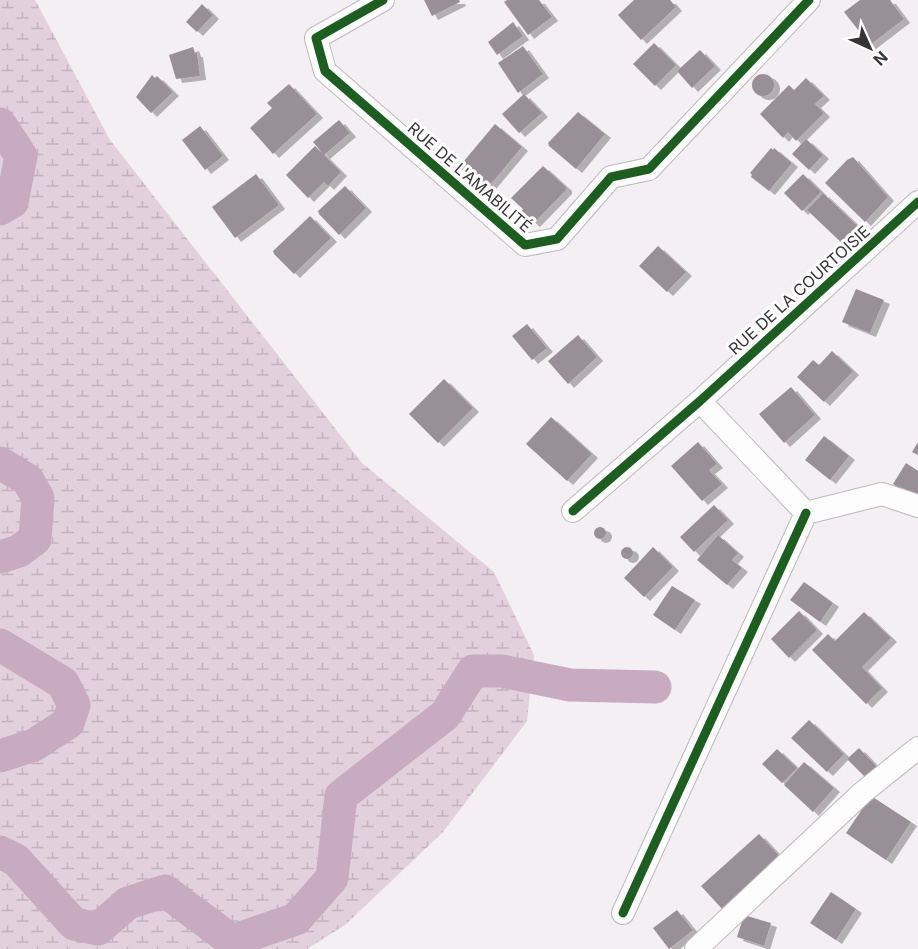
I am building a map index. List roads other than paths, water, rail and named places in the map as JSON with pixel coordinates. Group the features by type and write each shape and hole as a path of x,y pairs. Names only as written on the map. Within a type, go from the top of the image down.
{"street":[{"name":"RUE DE L'AMABILITÉ","path":"383,0 316,38 325,71 525,245 557,239 611,177 649,169 809,0"},
{"name":"RUE DE LA COURTOISIE","path":"573,512 700,401 918,202"},
{"path":"700,401 806,513"},
{"path":"806,513 882,494 918,506"},
{"path":"623,913 806,513"},
{"path":"696,949 862,793 918,748"}],"waterway":[{"path":"0,124 21,156 12,202 0,209"},
{"path":"0,463 28,480 38,498 35,539 19,551 0,557"},
{"path":"0,645 63,683 74,705 68,723 34,745 0,756"},
{"path":"0,852 16,860 74,924 98,929 128,903 165,891 232,941 296,919 332,878 341,796 445,715 473,671 502,671 570,685 655,687"}]}
